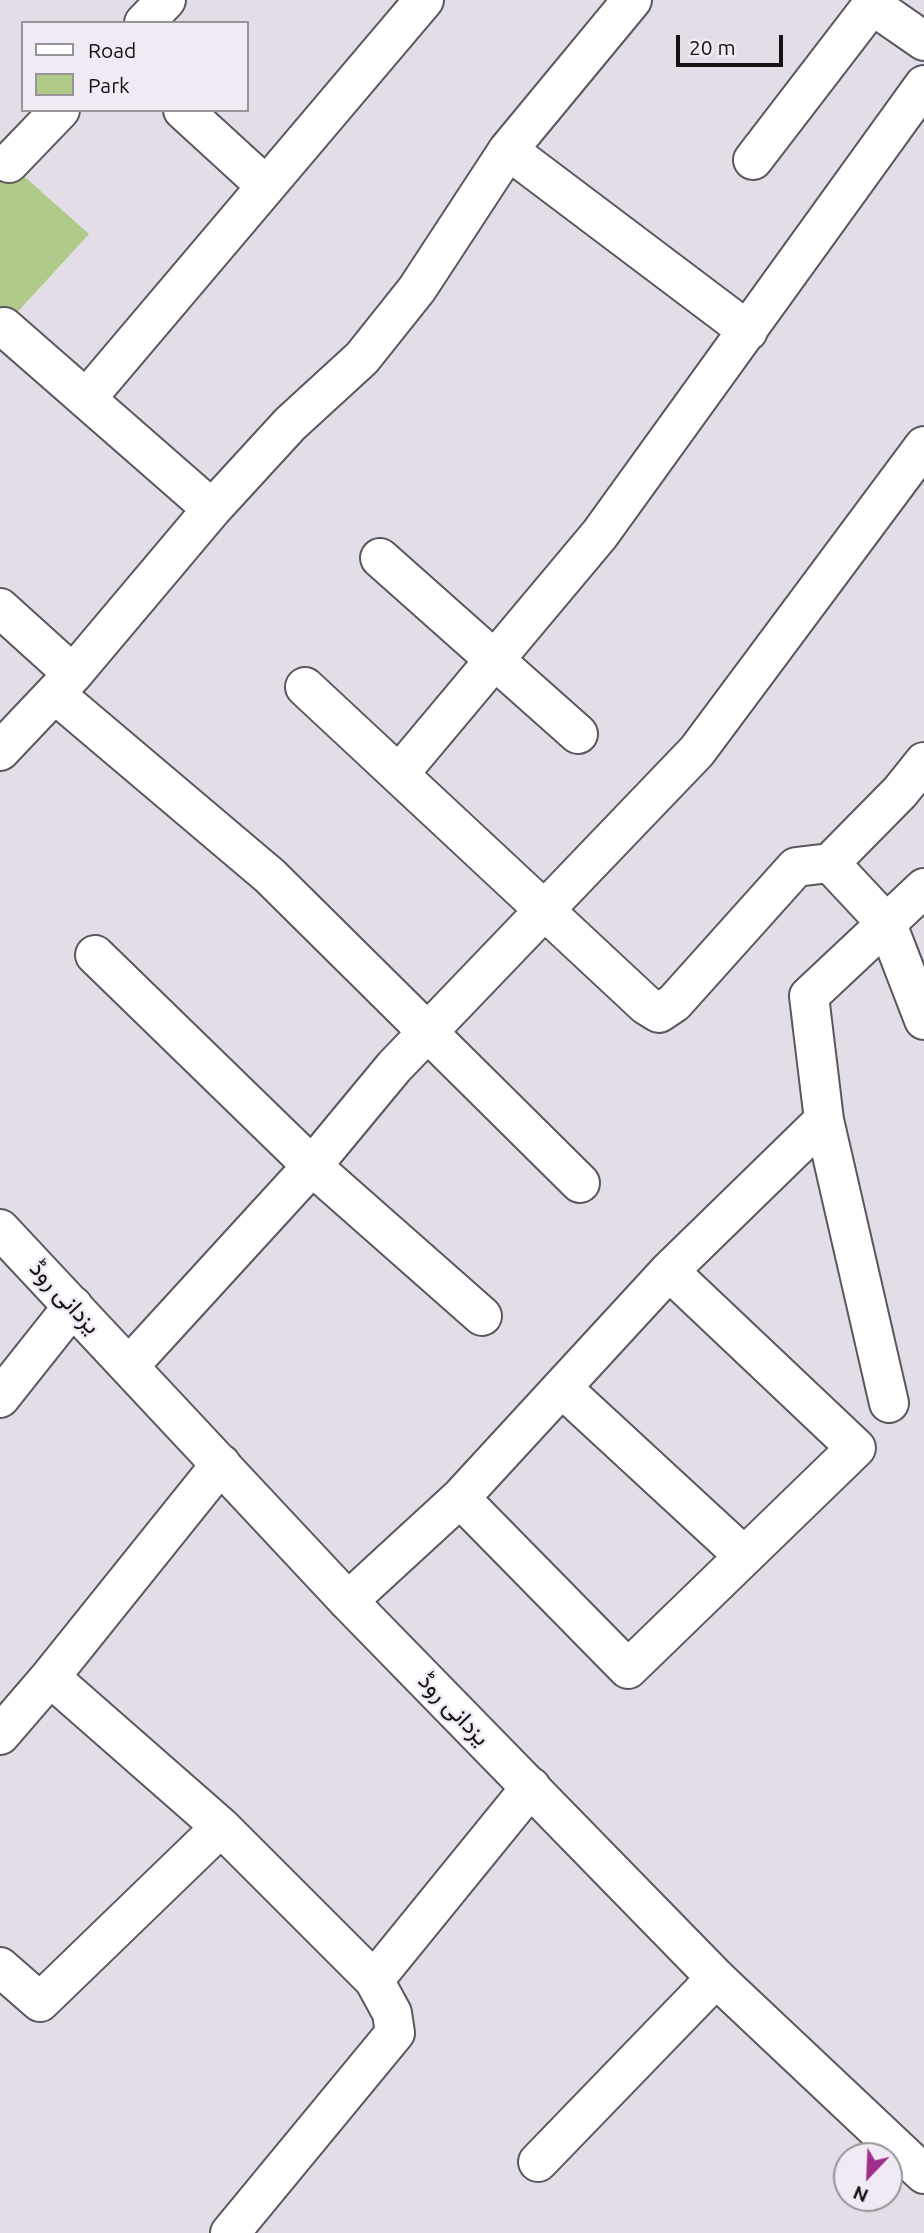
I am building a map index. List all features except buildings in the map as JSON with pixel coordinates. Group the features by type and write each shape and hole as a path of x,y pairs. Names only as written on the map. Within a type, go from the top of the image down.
{"street":[{"path":"146,21 166,0"},
{"path":"86,399 424,0"},
{"path":"0,751 64,684 212,509 290,424 362,358 417,289 508,150 632,0"},
{"path":"753,160 872,2 924,41"},
{"path":"399,774 600,534 924,85"},
{"path":"9,163 58,112"},
{"path":"185,112 266,186"},
{"path":"508,150 748,331"},
{"path":"4,327 212,509"},
{"path":"130,1365 312,1166 394,1067 696,751 924,446"},
{"path":"380,558 578,734"},
{"path":"0,608 64,684 270,876 580,1183"},
{"path":"305,687 646,1005 659,1013 674,1003 796,867 830,863 900,792 924,762"},
{"path":"830,863 887,924 921,1004"},
{"path":"889,1403 824,1120 809,996 924,888"},
{"path":"95,955 312,1166 482,1316"},
{"path":"348,1601 460,1498 669,1271 824,1120"},
{"name":"یزدانی روڈ","path":"0,1228 348,1601 716,1978 924,2174"},
{"path":"460,1498 628,1669 856,1448 669,1271"},
{"path":"0,1398 73,1306"},
{"path":"562,1388 744,1556"},
{"path":"0,1735 221,1464"},
{"path":"50,1677 221,1827 374,1980 391,2013 395,2033 230,2233"},
{"path":"374,1980 531,1787"},
{"path":"0,1967 40,2002 221,1827"},
{"path":"538,2162 716,1978"}],"green space":[{"path":"0,155 89,234 0,331"}]}
